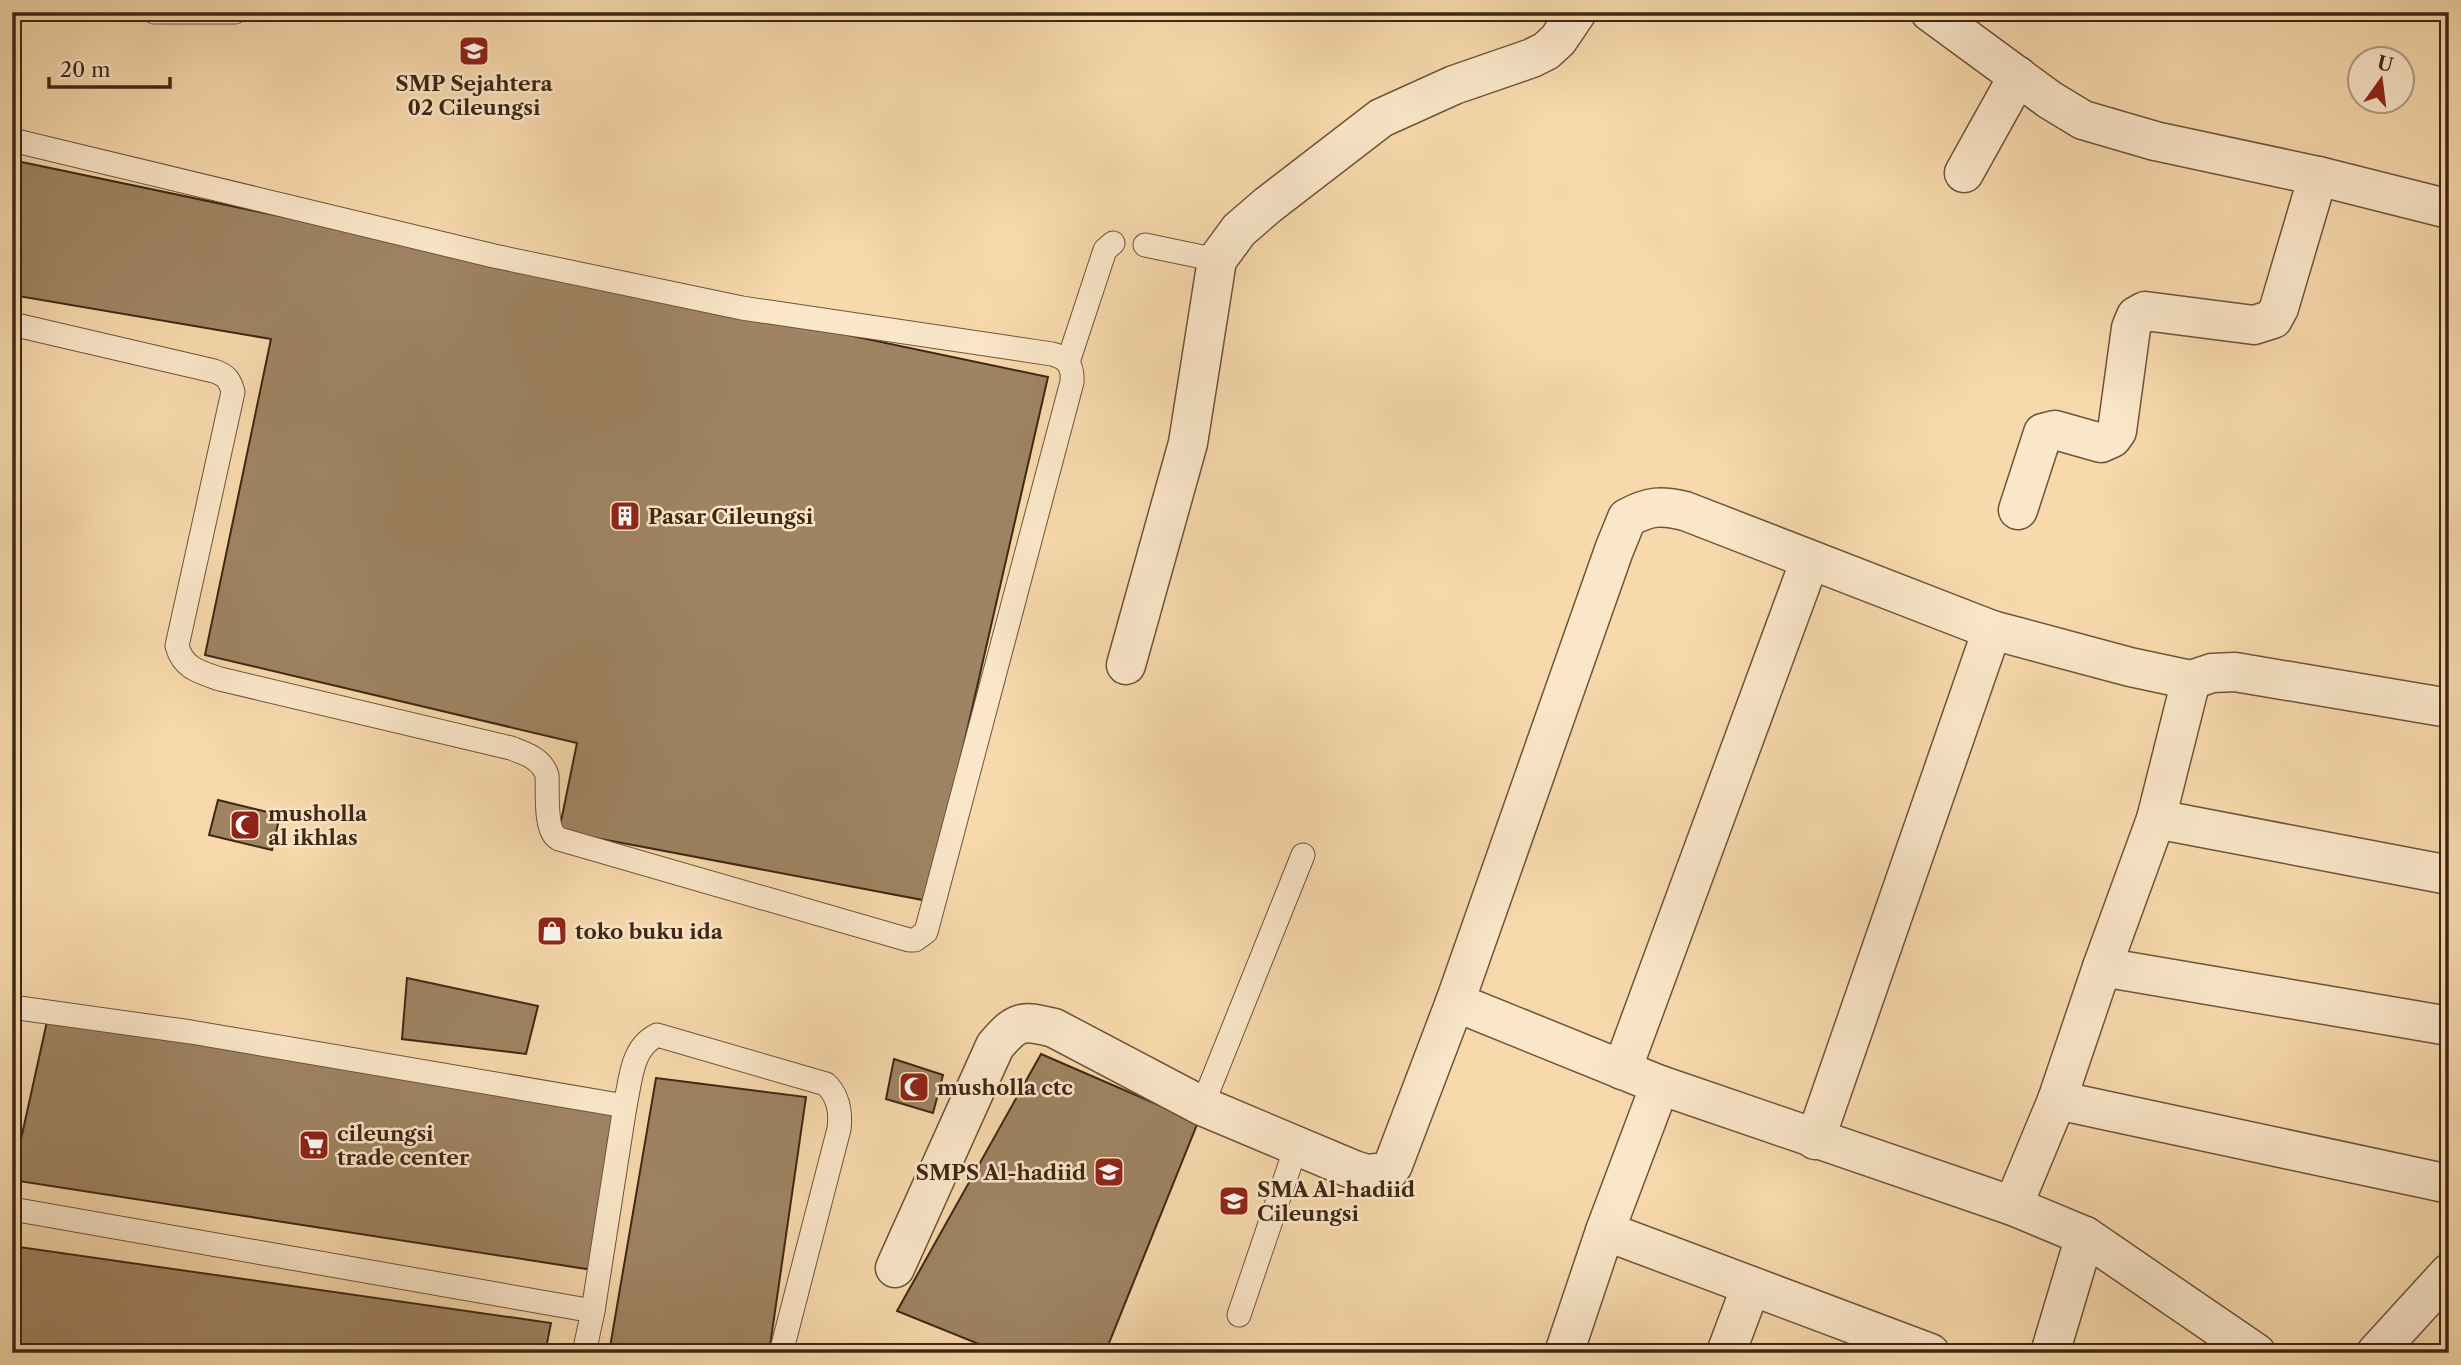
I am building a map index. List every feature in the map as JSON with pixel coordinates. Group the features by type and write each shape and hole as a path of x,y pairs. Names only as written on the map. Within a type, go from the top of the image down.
{"street":[{"path":"1126,665 1188,443 1217,260 1239,230 1381,118 1454,85 1546,51 1558,40 1577,12"},
{"path":"1930,12 2083,120 2214,155 2318,176 2449,209"},
{"path":"1964,173 2018,76"},
{"path":"2018,510 2043,433 2055,430 2101,443 2107,442 2117,431 2136,316 2145,311 2255,325 2273,319 2279,308 2318,176"},
{"path":"895,1268 995,1046 1010,1028 1029,1022 1054,1028 1202,1106 1296,1147 1367,1174 1388,1172 1455,1002 1627,518 1643,509 1665,506 1685,510 1992,630 2130,667 2191,680 2211,673 2235,672 2449,708"},
{"path":"1622,1070 1810,560"},
{"path":"1815,1140 1992,630"},
{"path":"2013,1206 2057,1100 2156,819 2191,680"},
{"path":"2156,819 2449,875"},
{"path":"2102,967 2449,1026"},
{"path":"1455,1002 1622,1070 1815,1140 2013,1206 2085,1236 2256,1353"},
{"path":"1564,1353 1605,1231 1660,1084"},
{"path":"2057,1100 2449,1184"},
{"path":"1605,1231 1751,1286 1892,1346 1930,1353"},
{"path":"2050,1353 2085,1236"},
{"path":"2376,1353 2449,1273"},
{"path":"1726,1353 1751,1286"}],"lane":[{"path":"154,12 235,12"},
{"path":"12,140 494,256 742,308 1052,354 1069,362 1073,371 1072,382 929,926 922,937 915,940 554,837 550,828 545,769 533,757 511,748 220,679 194,669 180,659 177,646 233,392 231,383 224,374 215,371 12,324"},
{"path":"1069,362 1105,250 1113,243"},
{"path":"1145,245 1217,260"},
{"path":"1202,1106 1303,855"},
{"path":"12,1007 191,1032 625,1106"},
{"path":"584,1353 636,1055 644,1041 657,1035 826,1084 834,1093 841,1116 839,1129 781,1353"},
{"path":"1239,1315 1296,1147"},
{"path":"12,1209 593,1311"}],"building":[{"name":"Pasar Cileungsi","path":"12,160 1048,377 928,901 559,831 577,743 205,655 271,339 12,295"},
{"name":"musholla al ikhlas","path":"218,800 280,815 272,850 209,835"},
{"path":"407,978 538,1006 526,1054 402,1039"},
{"name":"cileungsi trade center","path":"48,1017 614,1114 593,1270 12,1180"},
{"path":"1041,1054 1198,1122 1105,1353 1001,1353 897,1311"},
{"name":"musholla ctc","path":"894,1059 943,1075 933,1113 886,1099"},
{"path":"656,1078 806,1097 769,1353 609,1353"},
{"path":"12,1246 551,1323 545,1353 12,1353"}],"place":[{"name":"SMP Sejahtera 02 Cileungsi","path":"474,51"},
{"name":"Pasar Cileungsi","path":"625,516"},
{"name":"musholla al ikhlas","path":"245,825"},
{"name":"toko buku ida","path":"552,931"},
{"name":"musholla ctc","path":"914,1087"},
{"name":"cileungsi trade center","path":"314,1145"},
{"name":"SMPS Al-hadiid","path":"1109,1172"},
{"name":"SMA Al-hadiid Cileungsi","path":"1234,1201"}]}
